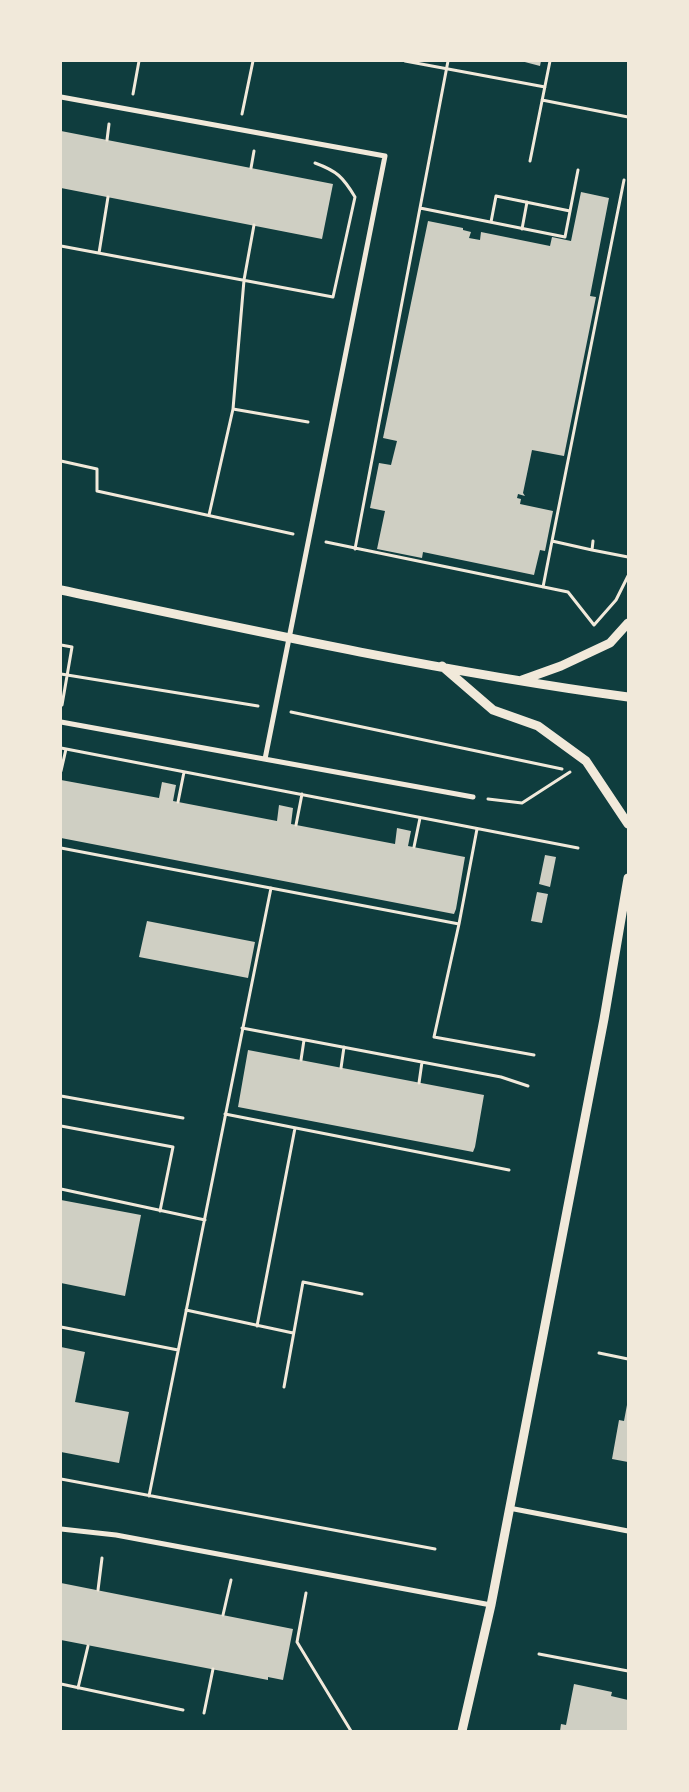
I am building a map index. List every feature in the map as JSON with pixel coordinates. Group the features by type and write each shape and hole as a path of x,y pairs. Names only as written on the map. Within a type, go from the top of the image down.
{"street":[{"path":"61,97 385,156 265,759"},
{"path":"61,590 289,638 521,680 628,697"},
{"path":"521,680 561,666 610,643 628,623"},
{"path":"441,666 493,710 538,726 586,761 628,824"},
{"path":"61,722 473,797"},
{"path":"462,1731 491,1605 508,1508 597,1053 628,878"},
{"path":"508,1508 628,1531"},
{"path":"61,1529 116,1535 491,1605"}],"path":[{"path":"130,109 139,61"},
{"path":"239,129 253,61"},
{"path":"405,61 545,87"},
{"path":"355,549 448,61"},
{"path":"530,161 550,61"},
{"path":"542,100 628,117"},
{"path":"100,122 119,126"},
{"path":"107,140 109,124"},
{"path":"244,150 264,153"},
{"path":"251,168 254,151"},
{"path":"61,246 333,297 355,197 346,182 334,169 310,162"},
{"path":"420,208 565,237 578,170"},
{"path":"543,587 624,180"},
{"path":"491,222 496,196 570,211"},
{"path":"99,253 108,197"},
{"path":"522,228 527,202"},
{"path":"209,515 233,409 244,280 254,225"},
{"path":"233,409 308,422"},
{"path":"61,461 97,469 98,491 355,549 568,592 594,625 616,600 628,576"},
{"path":"552,541 628,557"},
{"path":"592,550 594,541"},
{"path":"61,645 72,647 61,710"},
{"path":"61,674 275,709 572,771 522,803 473,797"},
{"path":"61,748 578,848"},
{"path":"61,771 66,749"},
{"path":"178,802 184,772"},
{"path":"296,825 302,794"},
{"path":"414,847 420,818"},
{"path":"477,829 459,924 434,1037 534,1055"},
{"path":"61,848 459,924"},
{"path":"149,1496 271,888"},
{"path":"242,1028 501,1077 528,1086"},
{"path":"301,1060 304,1040"},
{"path":"341,1068 344,1047"},
{"path":"419,1083 422,1062"},
{"path":"61,1096 183,1118"},
{"path":"225,1114 509,1170"},
{"path":"61,1126 173,1147 160,1210"},
{"path":"256,1326 294,1128"},
{"path":"61,1189 205,1220"},
{"path":"284,1386 303,1282 362,1294"},
{"path":"186,1310 293,1334"},
{"path":"61,1327 178,1350"},
{"path":"599,1353 628,1358"},
{"path":"61,1479 435,1550"},
{"path":"98,1590 102,1558"},
{"path":"223,1615 231,1580"},
{"path":"306,1593 297,1642 351,1731"},
{"path":"78,1688 88,1646"},
{"path":"539,1654 628,1671"},
{"path":"204,1713 213,1669"},
{"path":"61,1684 182,1710"}],"building":[{"path":"521,61 541,61 540,66"},
{"path":"61,131 333,184 322,239 61,188"},
{"path":"581,192 609,198 590,296 596,297 564,456 532,450 523,493 525,496 518,494 517,498 521,499 520,504 553,511 545,551 540,550 534,575 423,552 422,558 377,549 385,511 370,508 379,463 391,465 397,441 383,438 428,221 463,228 463,230 471,232 469,238 480,240 481,232 550,246 552,237 571,241"},
{"path":"61,780 159,798 162,782 176,785 173,801 277,821 279,805 293,808 291,824 395,844 397,828 411,831 408,846 465,857 456,909 454,914 61,838"},
{"path":"545,855 556,857 550,887 539,884"},
{"path":"537,892 548,894 542,923 531,921"},
{"path":"147,921 255,942 248,978 139,957"},
{"path":"248,1050 484,1095 473,1152 238,1107"},
{"path":"61,1200 141,1215 125,1296 61,1283"},
{"path":"61,1347 85,1352 75,1402 129,1412 119,1463 61,1452"},
{"path":"627,1405 628,1462 612,1459 619,1420 624,1421"},
{"path":"61,1583 293,1629 283,1680 268,1677 268,1680 61,1640"},
{"path":"574,1684 612,1692 611,1696 628,1700 628,1731 560,1731 561,1724 566,1725"}]}
